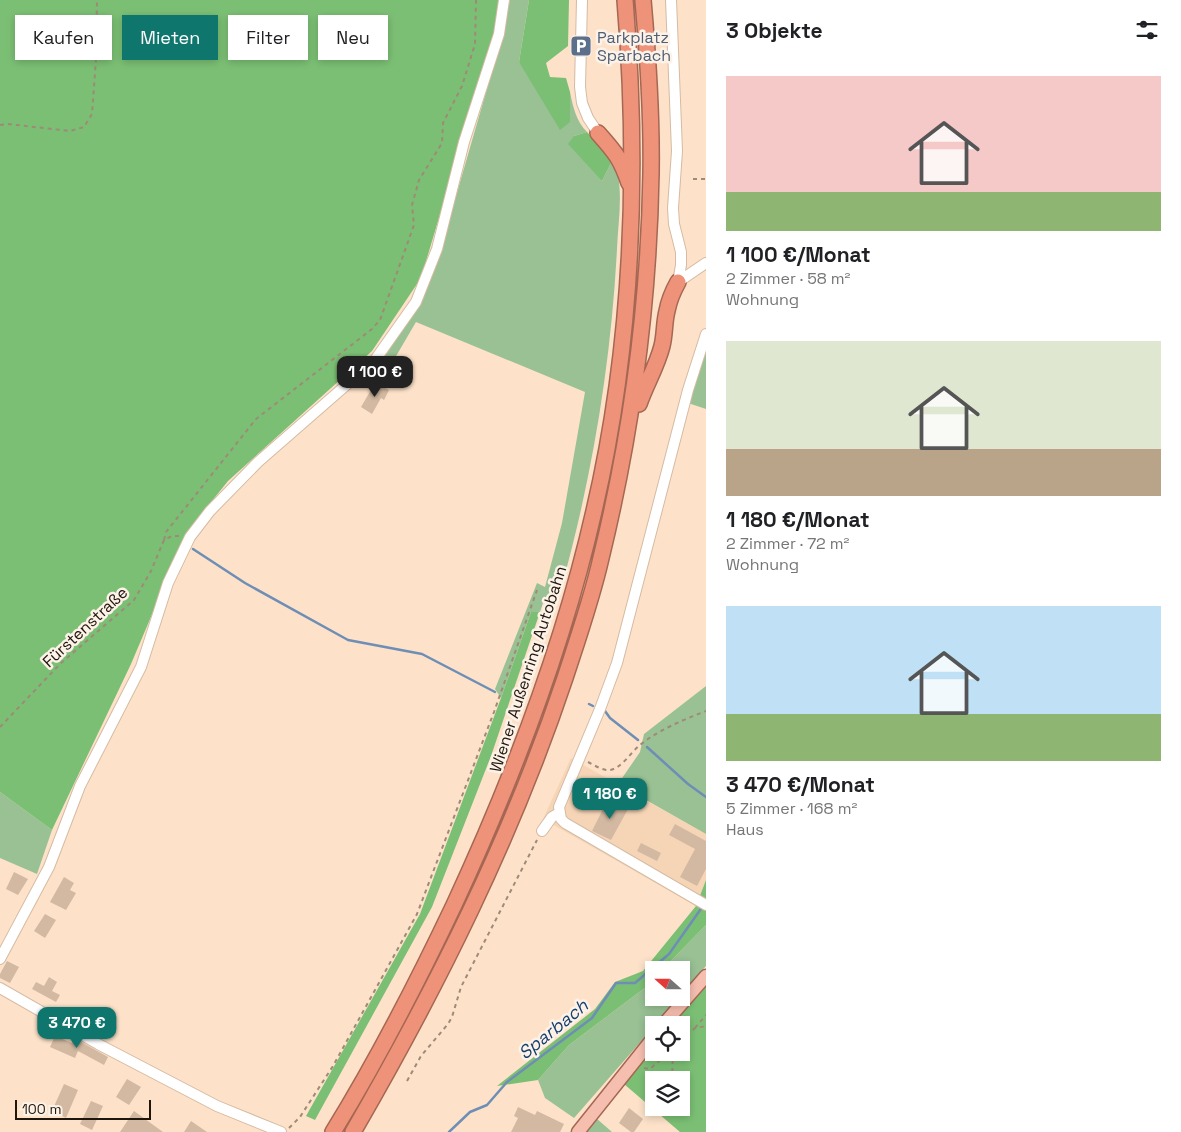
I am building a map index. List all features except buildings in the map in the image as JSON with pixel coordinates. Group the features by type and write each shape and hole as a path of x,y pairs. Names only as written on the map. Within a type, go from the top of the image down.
{"highway":[{"name":"Wiener Außenring Autobahn","path":"333,1132 426,964 502,800 531,724 564,626 595,509 613,410 628,288 633,194 631,67 625,0"},
{"name":"Wiener Außenring Autobahn","path":"353,1132 397,1057 472,909 516,810 546,734 580,632 601,560 626,443 635,386 645,296 651,172 648,67 643,0"},
{"path":"598,133 622,162 633,194"},
{"path":"626,443 646,385 657,364 663,343 666,312 678,282"}],"main road":[{"path":"671,1016 706,976"},
{"path":"578,1132 645,1049"}],"street":[{"path":"0,959 49,867 80,786 140,667 168,584 190,537 210,510 258,462 375,360 416,302 437,248 464,142 499,34 504,0"},
{"path":"582,0 580,87 582,103 588,118 598,133"},
{"path":"671,0 677,151 673,208 674,224 681,252 678,282"},
{"path":"678,282 706,263"},
{"path":"702,902 565,823 559,813 560,801 600,709 617,663 688,390 706,334"},
{"path":"542,831 552,817 559,813"},
{"path":"0,988 98,1044 217,1106 281,1132"}],"path":[{"path":"0,125 8,124 70,131 84,127 92,114 96,58 97,0"},
{"name":"Fürstenstraße","path":"0,727 60,664 134,600 151,571 166,532 256,420 372,329 380,320 414,225 412,205 419,180 442,143 443,122 462,86 472,53 476,0"},
{"path":"693,179 706,179"},
{"path":"164,540 172,536"},
{"path":"285,1132 300,1117 333,1066 417,914 494,712 537,590"},
{"path":"580,757 600,768 610,770 621,764 640,745 671,725 706,711"},
{"path":"406,1081 421,1056 448,1024 461,987 542,831"},
{"path":"690,1033 706,1015"},
{"path":"695,1028 706,1026"},
{"path":"633,1064 638,1068 650,1069 659,1061"}],"shaded area":[{"path":"571,758 706,834 706,880 696,906 543,819"}],"green space":[{"path":"0,0 501,0 493,37 421,278 372,351 228,481 187,532 131,664 52,830 0,792"},
{"path":"510,0 529,0 519,62 570,122 570,92 578,118 587,132 574,136 602,181 613,159 619,180 620,203 614,292 605,378 591,463 572,547 561,589 544,600 540,612 531,612 501,698 495,689 537,583 545,587 562,523 585,392 416,322 385,375 376,370 420,303 435,269 495,61"},
{"path":"529,0 569,0 568,46 546,63 550,77 566,78 570,92 570,122 560,130 519,62"},
{"path":"587,132 613,159 602,181 568,144 574,136"},
{"path":"706,345 706,409 688,403"},
{"path":"531,612 540,612 491,756 432,907 315,1120 306,1116 420,914 501,698"},
{"path":"706,686 706,834 618,784 640,752 644,734"},
{"path":"0,792 52,830 37,874 0,858"},
{"path":"706,880 706,925 671,961 651,961 696,906"},
{"path":"706,925 706,966 690,985 690,961 671,961"},
{"path":"645,969 645,988 569,1045 538,1080 497,1086 595,1009 615,982"},
{"path":"706,982 706,1132 680,1132 661,1116 690,1116 690,1071 645,1071 645,1102 624,1084 645,1054 645,1061 690,1061 690,1016 676,1016 685,1006 690,1006 690,1000"},
{"path":"645,988 645,1006 672,1006 663,1016 645,1016 645,1037 574,1118 545,1098 538,1080 569,1045"},
{"path":"596,1118 612,1132 585,1132"}],"waterway":[{"path":"193,549 245,583 348,640 422,654 495,692"},
{"path":"589,704 593,706"},
{"path":"605,711 610,718 638,740"},
{"path":"647,747 688,784 706,797"},
{"name":"Sparbach","path":"449,1132 470,1112 487,1105 507,1082 592,1018 616,983 635,983 669,954 703,906"}],"place":[{"name":"Parkplatz Sparbach","path":"581,46"}]}
